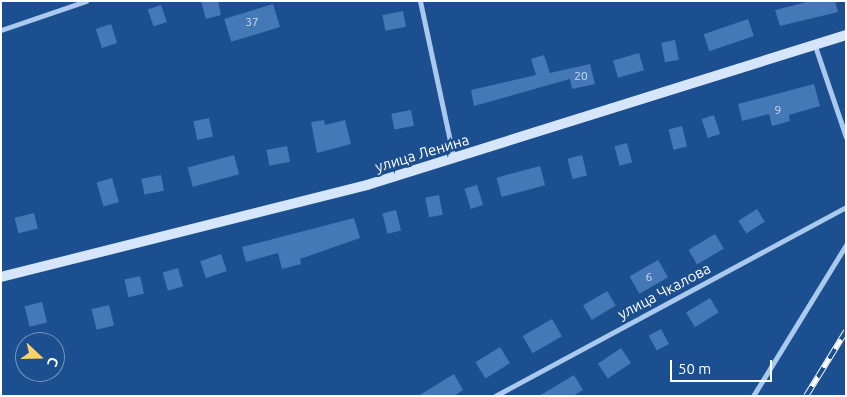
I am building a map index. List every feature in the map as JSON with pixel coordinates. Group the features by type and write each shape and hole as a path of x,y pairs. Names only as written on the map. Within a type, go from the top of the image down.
{"main road":[{"name":"улица Ленина","path":"1,277 454,159 846,35"}],"street":[{"path":"1,30 86,1"},
{"path":"420,1 454,159"},
{"path":"815,46 846,137"},
{"name":"улица Чкалова","path":"495,396 846,207"},
{"path":"753,396 846,245"}],"building":[{"path":"201,1 218,1 221,15 206,19"},
{"path":"811,1 835,1 838,12 780,26 775,10"},
{"path":"273,4 280,27 231,42 224,19"},
{"path":"161,5 167,22 154,27 148,10"},
{"path":"403,11 406,27 385,31 382,15"},
{"path":"748,19 754,36 709,51 704,34"},
{"path":"111,24 117,43 102,48 96,29"},
{"path":"675,40 679,60 665,62 661,43"},
{"path":"639,53 644,70 618,78 613,60"},
{"path":"544,55 550,73 590,64 595,84 572,89 570,79 474,106 471,90 536,75 531,59"},
{"path":"814,84 820,106 789,115 790,121 772,126 769,114 742,121 738,104"},
{"path":"411,110 414,126 394,130 391,114"},
{"path":"714,115 720,134 708,138 702,119"},
{"path":"209,118 213,137 197,140 193,121"},
{"path":"324,120 325,125 345,120 351,144 317,153 311,122"},
{"path":"682,126 687,146 673,150 668,129"},
{"path":"627,143 632,162 620,166 614,146"},
{"path":"287,146 290,162 269,166 266,150"},
{"path":"234,155 239,174 193,187 188,167"},
{"path":"582,155 587,175 573,179 567,159"},
{"path":"540,166 545,185 502,197 497,178"},
{"path":"161,175 164,191 144,195 141,179"},
{"path":"112,178 119,202 104,206 97,182"},
{"path":"477,185 483,205 471,209 465,189"},
{"path":"439,195 443,215 429,217 425,198"},
{"path":"757,209 765,222 746,233 738,221"},
{"path":"396,210 401,230 387,234 382,213"},
{"path":"34,213 38,229 18,233 15,218"},
{"path":"354,218 360,238 300,259 301,264 282,269 278,253 246,262 242,247"},
{"path":"715,234 724,249 697,265 688,250"},
{"path":"221,254 227,271 206,278 200,261"},
{"path":"658,260 668,277 639,294 629,276"},
{"path":"178,268 183,286 168,291 163,272"},
{"path":"140,276 144,294 128,297 124,280"},
{"path":"607,291 616,306 592,320 583,305"},
{"path":"710,298 719,313 695,327 686,312"},
{"path":"42,302 47,322 30,327 25,306"},
{"path":"109,305 114,325 97,330 92,309"},
{"path":"552,319 562,336 533,353 523,336"},
{"path":"661,329 669,344 657,351 649,336"},
{"path":"500,347 510,363 485,378 475,362"},
{"path":"621,348 631,363 608,379 598,364"},
{"path":"454,374 463,390 454,396 418,396"},
{"path":"574,375 583,390 573,396 539,396"}],"railway":[{"path":"806,396 846,331"}]}
